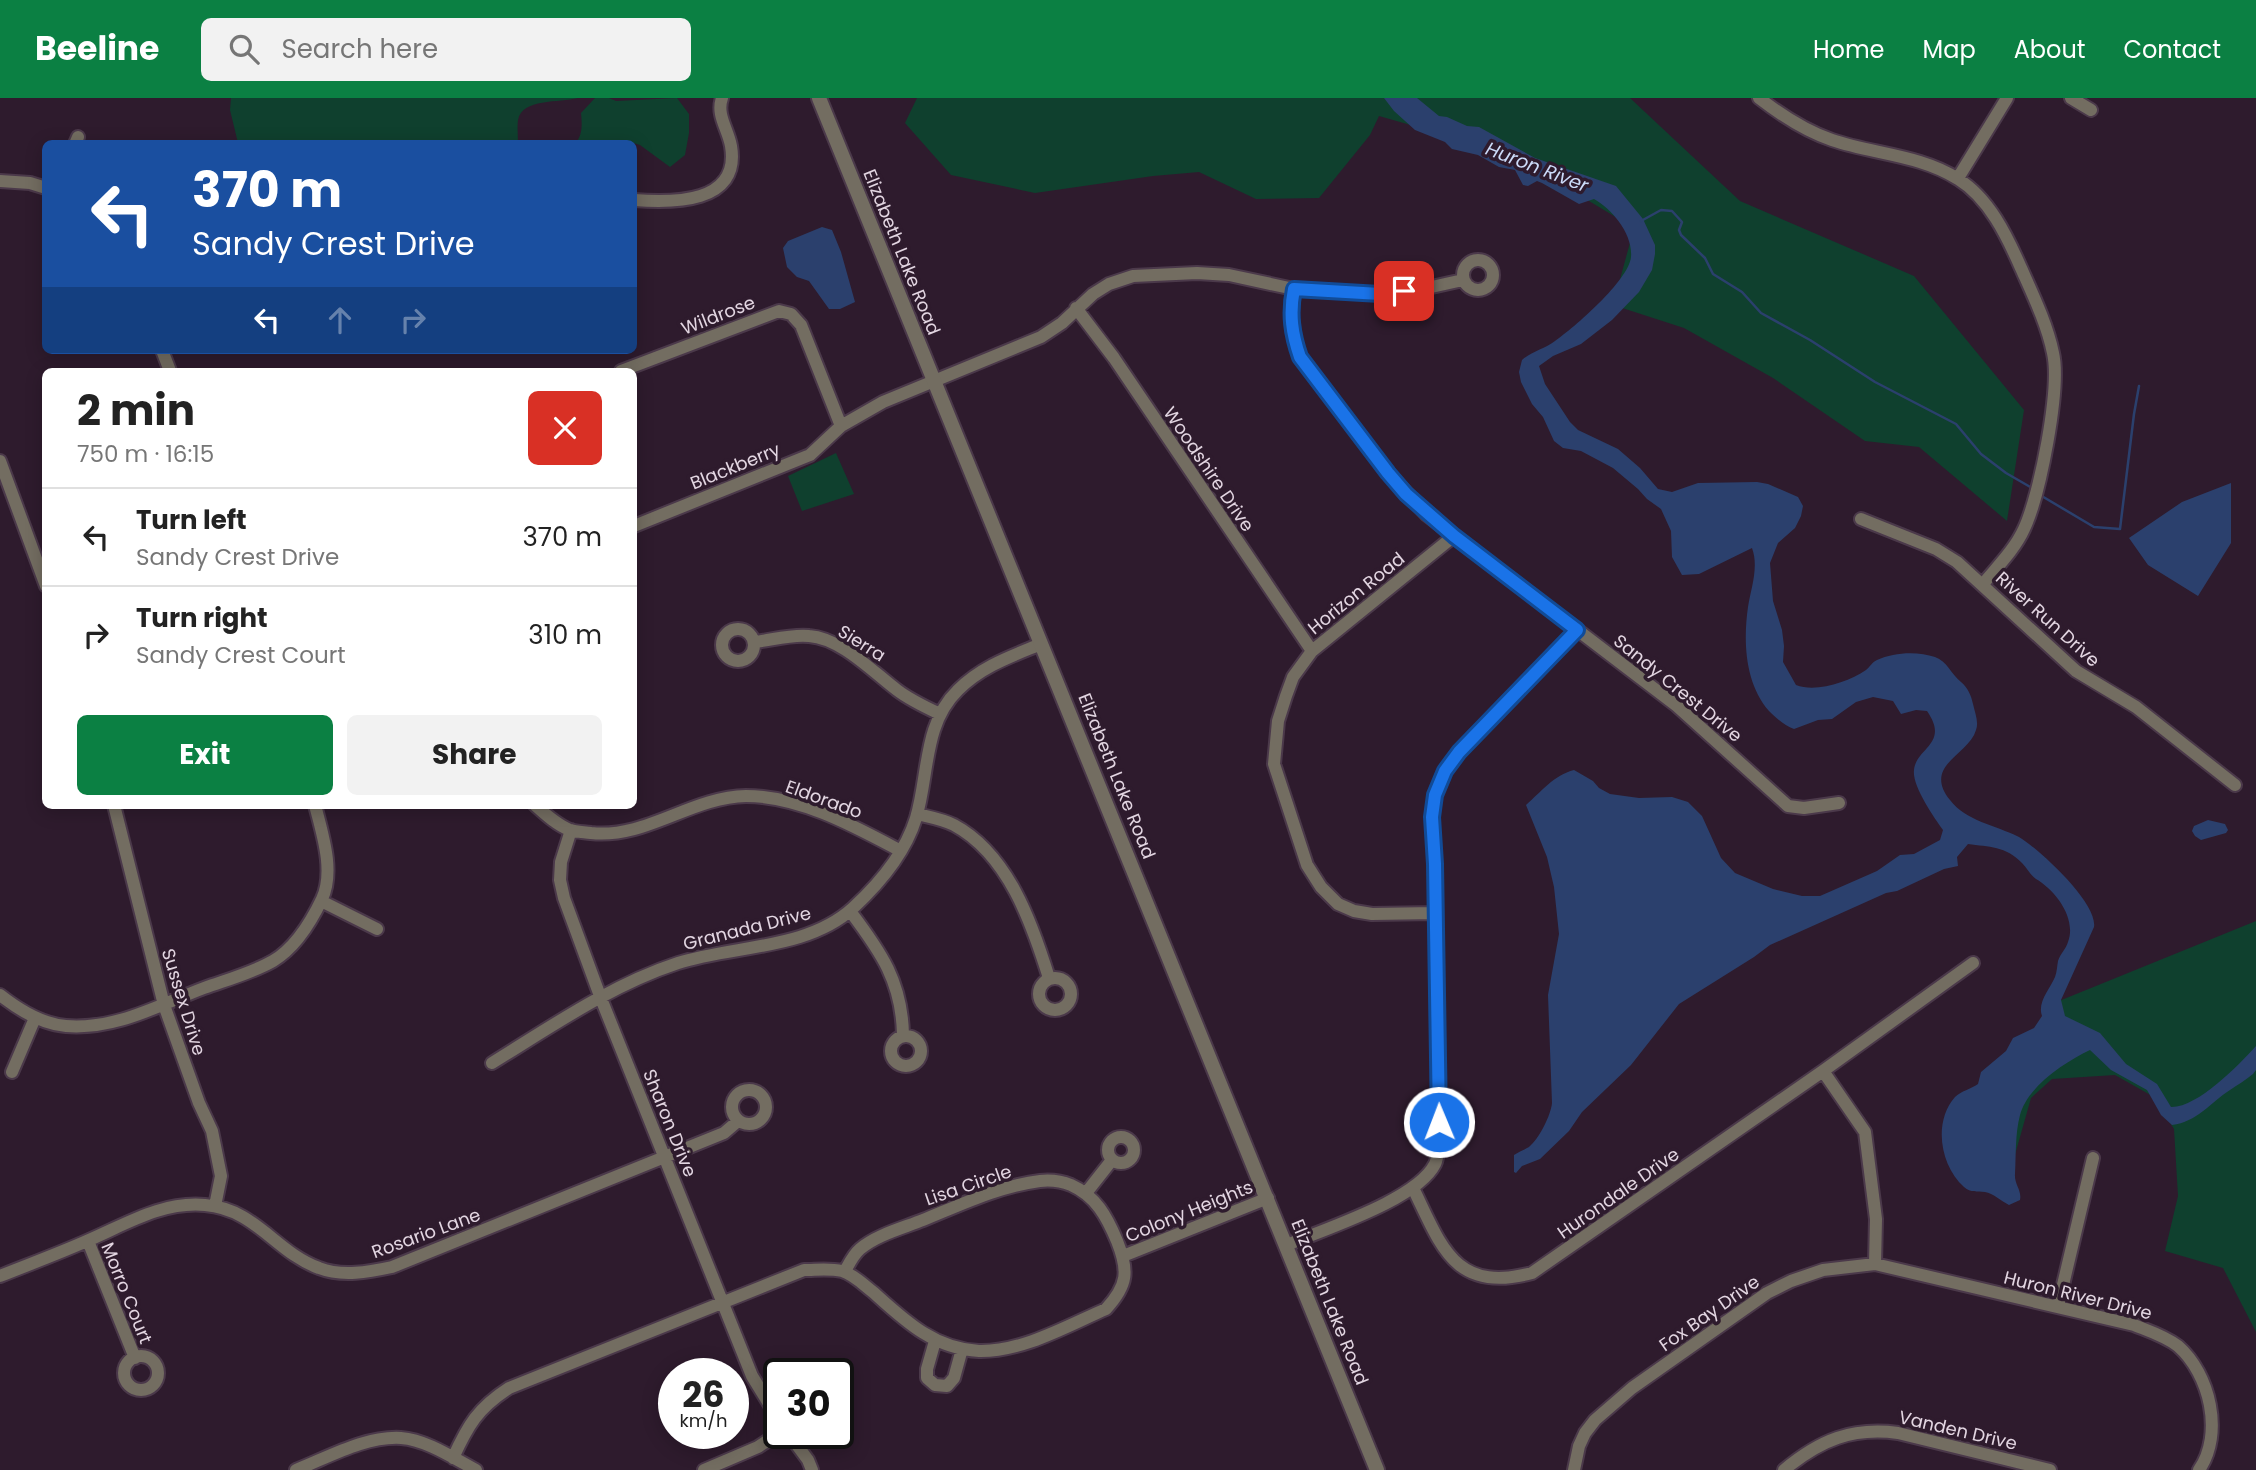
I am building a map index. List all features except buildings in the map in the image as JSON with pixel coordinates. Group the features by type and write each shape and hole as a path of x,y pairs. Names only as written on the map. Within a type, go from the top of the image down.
{"street":[{"path":"637,200 667,203 688,200 705,194 726,180 733,164 731,144 720,105 722,98"},
{"name":"Elizabeth Lake Road","path":"819,98 1377,1470"},
{"path":"1759,98 1778,113 1820,136 1914,161 1958,178 1986,204 2016,255 2049,337 2055,377 2046,447 2025,526 2007,555 1983,584"},
{"path":"1958,178 2007,98"},
{"path":"2071,98 2091,110"},
{"path":"0,181 42,187"},
{"path":"933,381 1013,351 1041,337 1109,284 1133,276 1229,275 1294,289 1380,294 1427,288 1463,279"},
{"name":"Sandy Crest Drive","path":"1294,289 1290,309 1293,339 1300,357 1388,473 1427,515 1677,706 1788,806 1804,808 1839,803"},
{"name":"Woodshire Drive","path":"1076,308 1114,358 1312,651"},
{"name":"Wildrose","path":"629,368 779,311 794,310 841,426"},
{"name":"Blackberry","path":"637,525 810,455 841,426 883,402 933,381"},
{"path":"0,461 42,575"},
{"name":"River Run Drive","path":"1861,519 1936,549 1983,584 2076,671 2136,707 2235,785"},
{"name":"Horizon Road","path":"1435,912 1372,914 1354,911 1338,904 1321,887 1307,865 1274,764 1278,721 1286,696 1293,677 1312,651 1454,536"},
{"path":"1287,1245 1395,1199 1413,1188 1435,1163 1439,1142 1432,817 1435,795 1445,771 1459,752 1577,630"},
{"name":"Sierra","path":"755,642 810,635 833,643 877,672 896,690 920,706 940,714"},
{"name":"Granada Drive","path":"492,1063 600,996 679,962 793,939 828,925 850,911 884,878 911,832 917,814 929,747 940,714 957,690 980,672 1041,644"},
{"name":"Eldorado","path":"541,809 571,830 616,835 715,800 759,797 787,800 901,850"},
{"name":"Sussex Drive","path":"115,809 164,1004 199,1103 212,1131 221,1176 215,1206"},
{"path":"0,995 34,1018 65,1026 100,1026 136,1016 275,960 302,935 321,901 327,875 324,844 316,809"},
{"path":"917,814 953,825 978,841 993,858 1024,911 1049,978"},
{"name":"Sharon Drive","path":"571,830 561,862 560,880 564,898 600,996 755,1383 763,1395"},
{"path":"321,901 377,929"},
{"path":"850,911 887,964 897,989 904,1035"},
{"name":"Hurondale Drive","path":"1413,1188 1439,1243 1458,1265 1469,1272 1494,1277 1514,1278 1532,1273 1824,1071 1973,963"},
{"path":"12,1072 34,1018"},
{"path":"1824,1071 1865,1132 1875,1208 1875,1264"},
{"name":"Rosario Lane","path":"0,1276 162,1209 185,1205 215,1206 238,1212 261,1227 299,1259 321,1269 366,1273 393,1267 556,1202 724,1133 738,1121"},
{"path":"2058,1306 2093,1158"},
{"path":"453,1458 476,1415 488,1402 509,1388 804,1270 845,1271 908,1324 935,1341 962,1349 981,1351 1010,1348 1106,1309 1117,1297 1125,1280 1123,1256 1111,1226 1096,1202 1086,1193 1112,1160"},
{"name":"Lisa Circle","path":"845,1271 859,1250 871,1242 1011,1187 1054,1181 1086,1193"},
{"name":"Colony Heights","path":"1123,1256 1268,1198"},
{"name":"Morro Court","path":"88,1241 135,1358"},
{"name":"Huron River Drive","path":"1875,1264 2134,1325 2160,1335 2179,1347 2207,1390 2211,1413 2210,1439 2199,1470"},
{"name":"Fox Bay Drive","path":"1574,1470 1579,1431 1632,1388 1767,1293 1791,1280 1823,1270 1875,1264"},
{"path":"935,1341 927,1378 935,1385 947,1386 954,1378 962,1349"},
{"name":"Vanden Drive","path":"1784,1470 1812,1449 1839,1436 1875,1430 1898,1433 2050,1470"},
{"path":"296,1470 362,1444 402,1438 427,1445 476,1470"},
{"path":"704,1470 763,1444"},
{"path":"800,1449 812,1470"}],"green space":[{"path":"231,98 578,98 526,108 518,120 518,140 237,140 230,110"},
{"path":"595,98 616,101 677,98 689,114 685,155 670,167 637,144 637,140 578,140 582,125 581,113"},
{"path":"917,98 1630,98 1740,201 1914,276 2024,410 2007,521 1919,447 1865,441 1773,378 1684,328 1613,305 1634,228 1509,153 1379,116 1370,135 1319,198 1256,199 1199,172 1035,193 951,175 905,123"},
{"path":"836,453 854,494 802,511 788,476"},
{"path":"2256,921 2256,1332 2223,1268 2165,1251 2178,1196 2174,1129 2154,1097 2115,1075 2052,1079 2031,1098 2009,1176 1994,1123 2059,1001"}],"water":[{"name":"Huron River","path":"1384,98 1417,98 1439,116 1467,126 1479,127 1535,158 1616,186 1643,219 1655,245 1652,270 1639,292 1612,320 1581,344 1553,356 1539,366 1545,384 1570,422 1578,430 1618,449 1640,468 1658,489 1672,492 1698,483 1757,482 1798,497 1803,506 1801,516 1795,528 1778,543 1770,563 1773,601 1782,630 1783,662 1796,685 1813,688 1841,682 1866,670 1877,660 1898,654 1921,654 1943,661 1969,692 1977,724 1972,739 1944,769 1941,778 1950,800 1964,813 2019,837 2039,852 2077,891 2093,917 2094,927 2061,1000 2065,1016 2100,1033 2126,1064 2157,1084 2171,1107 2193,1101 2205,1093 2256,1046 2256,1070 2253,1074 2196,1116 2172,1125 2161,1115 2147,1090 2111,1070 2090,1050 2049,1076 2024,1104 2018,1122 2016,1144 2015,1178 2020,1200 2009,1205 1994,1195 1964,1187 1949,1167 1942,1143 1948,1107 1957,1095 1978,1084 1981,1072 2006,1051 2013,1038 2034,1028 2042,1016 2041,1006 2055,977 2058,961 2070,933 2067,914 2057,897 2032,876 2016,857 1997,848 1968,844 1957,857 1958,866 1944,869 1897,891 1886,893 1770,945 1679,1004 1631,1065 1582,1112 1569,1131 1540,1159 1514,1172 1514,1155 1529,1147 1537,1138 1552,1103 1548,995 1559,934 1554,887 1547,857 1526,805 1554,780 1574,770 1610,794 1639,798 1672,797 1688,802 1702,816 1721,858 1735,873 1773,889 1802,896 1820,896 1877,871 1900,855 1914,854 1940,840 1943,830 1924,801 1914,777 1916,763 1930,745 1935,731 1927,711 1916,710 1901,714 1893,701 1873,697 1856,702 1832,719 1818,720 1794,729 1769,711 1750,675 1746,648 1746,620 1755,570 1752,548 1699,574 1682,575 1672,557 1671,531 1661,509 1613,468 1581,451 1563,448 1554,441 1543,417 1532,404 1521,382 1519,372 1522,360 1551,344 1575,326 1611,290 1628,267 1631,248 1620,223 1608,209 1594,199 1579,204 1537,181 1528,186 1523,185 1515,170 1499,167 1478,155 1452,149 1445,142 1415,130"},
{"path":"822,227 832,230 855,302 840,309 829,309 809,281 797,277 787,267 783,248 788,241"},
{"path":"2231,483 2231,543 2198,596 2148,565 2129,538 2182,502"},
{"path":"2208,820 2225,824 2228,830 2226,833 2201,840 2192,831 2194,826"}],"waterway":[{"path":"1641,221 1661,210 1672,211 1682,222 1679,230 1681,235 1705,258 1713,274 1742,292 1761,313 1810,340 1875,382 1956,424 1981,454 2032,488"},
{"path":"2040,495 2094,527 2120,529 2139,386"}],"route":[{"path":"1404,291 1380,294 1294,289 1290,309 1293,339 1300,357 1388,473 1427,515 1577,630 1459,752 1445,771 1435,795 1432,817 1439,1122"}]}
